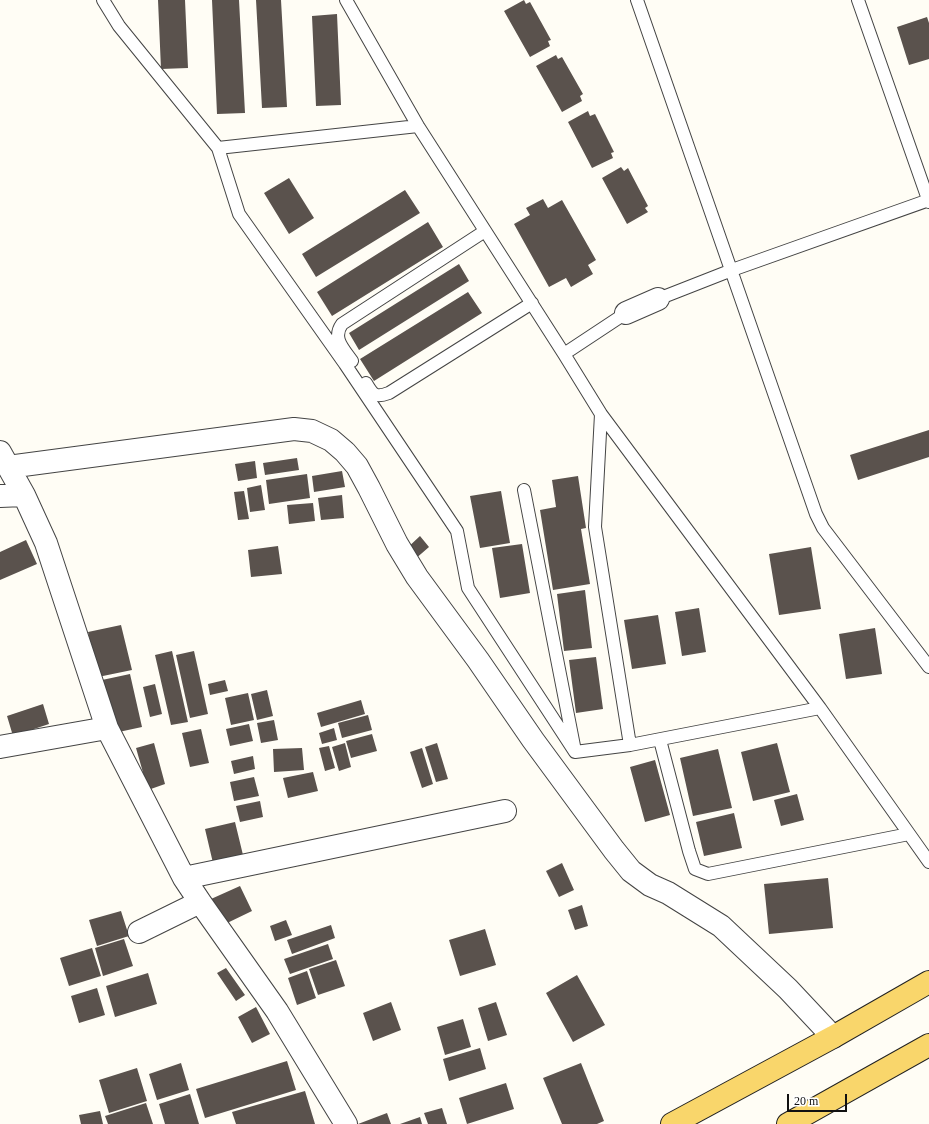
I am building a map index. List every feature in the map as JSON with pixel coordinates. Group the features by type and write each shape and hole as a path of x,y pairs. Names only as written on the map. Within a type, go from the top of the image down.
{"main road":[{"path":"672,1124 833,1037 929,982"},
{"path":"788,1124 929,1045"}],"street":[{"path":"626,312 658,299"},
{"path":"346,1124 277,1011 184,878 107,728 46,543 24,495 4,460 112,454 231,436 294,429 312,431 331,440 345,452 357,466 397,544 417,577 478,660 533,740 631,871 650,885 668,893 721,926 788,989 833,1037"},
{"path":"0,496 24,495"},
{"path":"0,747 107,728"},
{"path":"184,878 505,811"},
{"path":"139,932 200,902"}],"lane":[{"path":"103,0 119,26 218,148 239,214 345,364 457,531 468,588 575,752"},
{"path":"346,0 418,126 532,303 601,414 820,708 929,862"},
{"path":"637,0 816,514 823,528 929,667"},
{"path":"658,299 732,270 929,201 858,0"},
{"path":"218,148 418,126"},
{"path":"485,232 342,324 337,330 338,340 372,393 380,396 389,393 532,303"},
{"path":"564,354 626,312"},
{"path":"601,414 595,527 630,745"},
{"path":"524,490 575,752"},
{"path":"575,752 660,740 820,708"},
{"path":"660,740 689,851 695,868 708,874 909,834"}],"building":[{"path":"158,0 185,0 188,68 161,69"},
{"path":"212,0 239,0 245,113 217,114"},
{"path":"256,0 281,0 287,107 262,108"},
{"path":"524,0 526,4 530,2 551,40 548,41 550,46 530,57 504,11"},
{"path":"337,14 341,105 316,106 312,16"},
{"path":"927,17 929,23 929,59 909,65 897,27"},
{"path":"556,55 558,59 562,57 583,94 580,96 582,101 562,112 536,66"},
{"path":"588,111 590,116 595,114 614,152 611,153 613,158 592,168 568,122"},
{"path":"621,167 624,171 628,168 648,206 645,208 648,212 627,224 602,178"},
{"path":"289,178 314,218 289,234 264,193"},
{"path":"405,190 420,213 316,277 302,254"},
{"path":"543,199 548,208 562,200 596,260 588,265 593,274 571,287 566,278 549,287 514,224 530,215 526,208"},
{"path":"428,222 443,247 332,316 317,292"},
{"path":"459,264 469,281 359,350 349,333"},
{"path":"468,292 482,313 374,381 360,359"},
{"path":"929,430 929,457 858,480 850,455"},
{"path":"297,458 299,470 265,475 263,463"},
{"path":"255,461 257,478 238,481 235,464"},
{"path":"342,471 345,487 314,492 312,476"},
{"path":"307,474 310,498 269,504 266,480"},
{"path":"578,476 586,528 581,529 590,584 553,590 540,510 556,507 552,480"},
{"path":"261,485 265,510 250,512 247,488"},
{"path":"244,491 249,519 238,520 234,492"},
{"path":"501,491 510,543 480,548 470,496"},
{"path":"342,495 344,518 321,520 318,498"},
{"path":"313,503 315,521 289,524 287,505"},
{"path":"420,536 429,547 414,560 405,550"},
{"path":"26,540 37,564 0,580 0,552"},
{"path":"522,544 530,593 500,598 492,548"},
{"path":"278,546 282,574 251,577 248,550"},
{"path":"811,547 821,609 779,615 769,554"},
{"path":"585,590 592,648 564,651 557,594"},
{"path":"699,608 706,652 682,656 675,612"},
{"path":"658,615 666,664 632,669 624,620"},
{"path":"121,625 132,670 98,677 88,632"},
{"path":"875,628 882,674 846,679 839,634"},
{"path":"172,651 188,722 171,725 155,655"},
{"path":"194,651 208,714 190,718 176,655"},
{"path":"596,657 603,709 576,713 569,660"},
{"path":"130,674 142,727 114,733 102,680"},
{"path":"225,680 228,691 210,695 208,684"},
{"path":"155,684 162,714 150,717 143,687"},
{"path":"267,690 273,716 257,720 251,694"},
{"path":"248,693 254,720 231,725 225,698"},
{"path":"361,700 365,714 321,727 317,713"},
{"path":"43,704 49,724 13,736 7,716"},
{"path":"368,715 372,730 342,738 338,723"},
{"path":"274,720 278,740 261,743 257,723"},
{"path":"249,724 253,741 230,746 226,729"},
{"path":"334,728 337,740 322,744 319,733"},
{"path":"201,729 209,763 190,767 182,733"},
{"path":"372,734 377,751 351,758 346,741"},
{"path":"154,743 165,784 148,790 136,748"},
{"path":"345,743 351,767 339,771 332,747"},
{"path":"437,743 448,779 436,782 425,747"},
{"path":"777,743 790,792 753,801 741,752"},
{"path":"329,746 335,768 325,771 319,748"},
{"path":"302,748 304,770 274,772 273,749"},
{"path":"422,748 433,784 422,788 410,752"},
{"path":"718,749 732,808 693,816 680,758"},
{"path":"253,756 255,769 234,774 231,761"},
{"path":"655,760 670,815 645,822 630,767"},
{"path":"313,772 318,791 288,798 283,778"},
{"path":"254,777 259,796 234,801 230,782"},
{"path":"797,794 804,820 781,826 774,800"},
{"path":"260,801 263,817 240,822 236,806"},
{"path":"734,813 742,848 704,856 696,822"},
{"path":"235,822 243,855 213,863 205,829"},
{"path":"562,863 574,890 559,897 546,871"},
{"path":"828,878 833,928 769,934 764,884"},
{"path":"240,886 252,911 223,925 211,899"},
{"path":"582,905 588,926 575,930 568,910"},
{"path":"121,911 129,936 97,946 89,920"},
{"path":"286,920 292,935 275,941 270,926"},
{"path":"331,925 335,938 292,954 287,940"},
{"path":"485,929 496,965 460,976 449,940"},
{"path":"124,939 133,966 103,976 95,948"},
{"path":"328,944 333,959 290,974 284,959"},
{"path":"92,948 101,976 69,986 60,958"},
{"path":"336,960 345,986 318,995 309,969"},
{"path":"226,968 245,995 236,1001 217,973"},
{"path":"307,971 316,998 297,1005 288,978"},
{"path":"148,973 157,1004 115,1017 106,986"},
{"path":"577,975 605,1025 573,1042 546,993"},
{"path":"97,988 105,1015 79,1023 71,996"},
{"path":"391,1002 401,1030 373,1041 363,1013"},
{"path":"496,1002 507,1035 488,1041 478,1008"},
{"path":"256,1007 270,1034 252,1043 238,1017"},
{"path":"463,1019 471,1047 445,1055 437,1027"},
{"path":"480,1048 486,1069 449,1081 443,1059"},
{"path":"287,1061 296,1090 205,1118 196,1089"},
{"path":"181,1063 189,1090 157,1100 149,1074"},
{"path":"581,1063 604,1121 597,1124 562,1124 543,1078"},
{"path":"137,1068 147,1101 109,1113 99,1080"},
{"path":"506,1083 514,1109 467,1124 459,1098"},
{"path":"305,1091 315,1124 236,1124 232,1112"},
{"path":"190,1094 199,1124 165,1124 159,1104"},
{"path":"146,1103 153,1124 108,1124 105,1116"},
{"path":"442,1108 447,1124 428,1124 424,1113"},
{"path":"100,1111 103,1124 81,1124 79,1115"},
{"path":"387,1113 391,1124 358,1124"},
{"path":"420,1117 422,1124 400,1124"}]}
